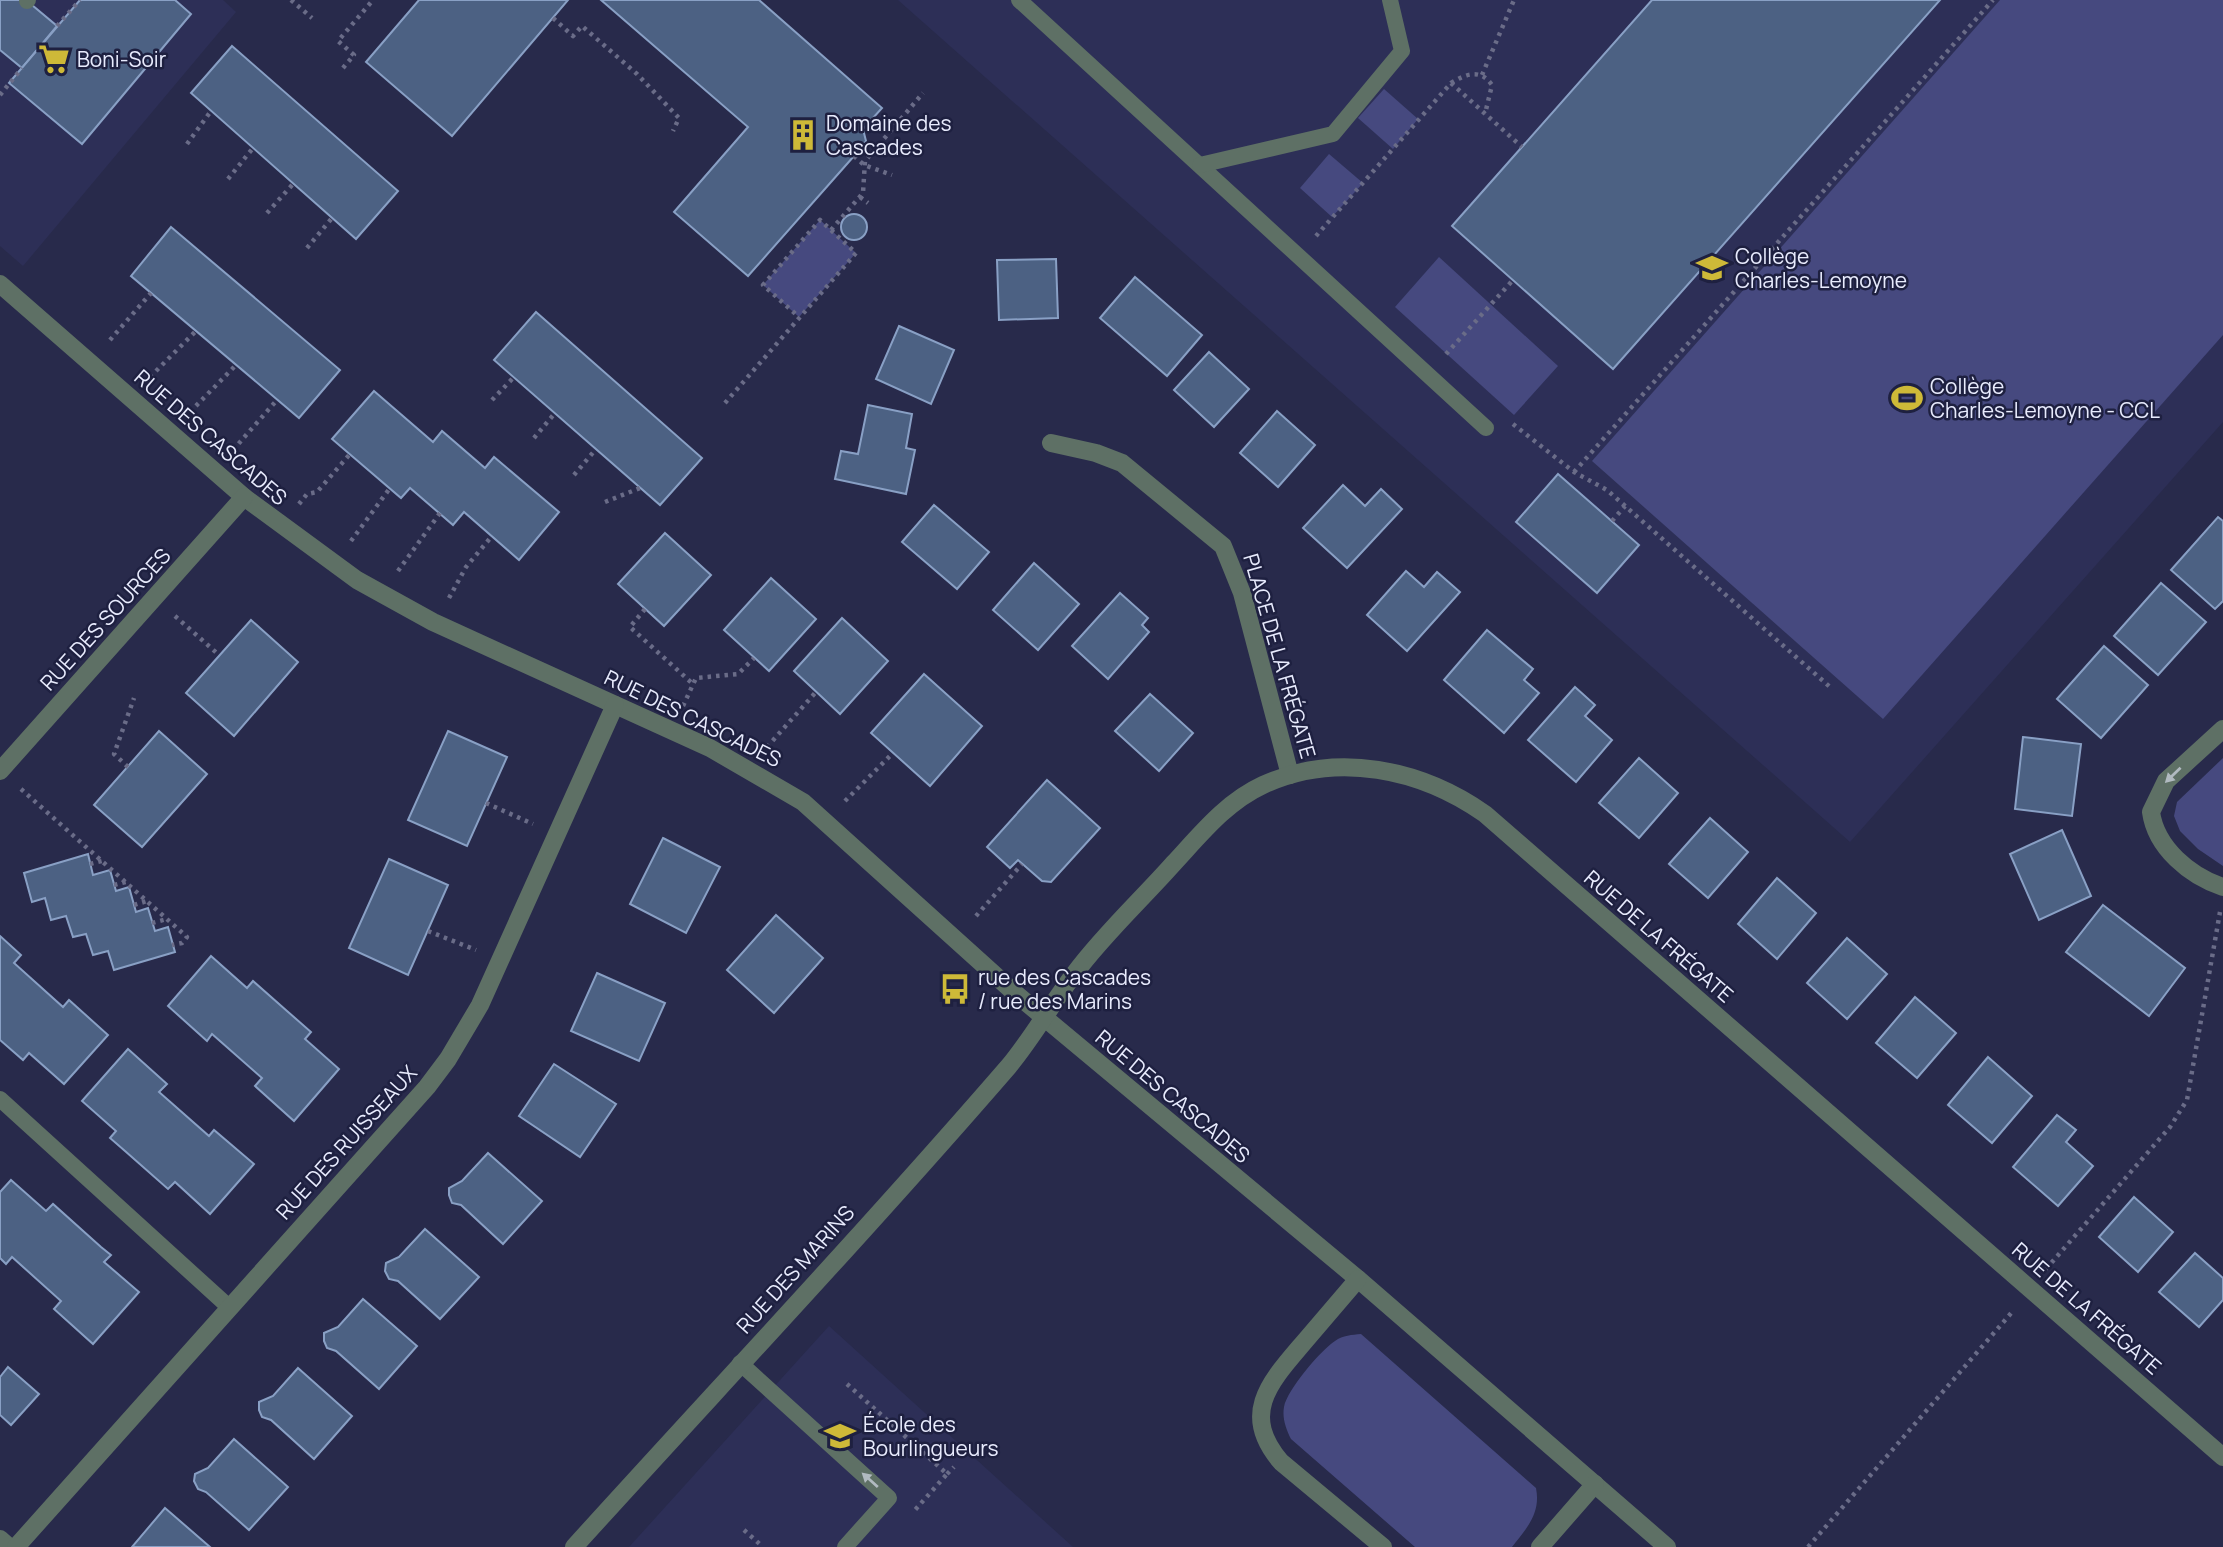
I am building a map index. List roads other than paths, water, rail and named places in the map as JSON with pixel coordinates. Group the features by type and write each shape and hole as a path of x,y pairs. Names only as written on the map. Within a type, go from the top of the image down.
{"street":[{"name":"RUE DES CASCADES","path":"0,284 244,497 326,560 397,603 741,764 803,802 1044,1017 1358,1279 1667,1547"},
{"name":"PLACE DE LA FRÉGATE","path":"1051,443 1096,453 1122,463 1223,546 1242,593 1290,775"},
{"name":"RUE DES SOURCES","path":"0,771 244,497"},
{"name":"RUE DES RUISSEAUX","path":"16,1547 434,1078 468,1028 615,705"},
{"path":"2223,729 2166,781 2151,812 2158,835 2171,853 2205,880 2223,887"},
{"name":"RUE DE LA FRÉGATE","path":"1044,1017 1077,970 1218,816 1261,786 1290,775 1326,768 1371,768 1432,784 1485,814 2223,1457"},
{"name":"RUE DES MARINS","path":"574,1547 1009,1066 1044,1017"},
{"path":"1358,1279 1271,1383 1260,1415 1262,1432 1270,1449 1281,1462 1382,1547"},
{"path":"1540,1547 1595,1484"},
{"path":"0,1539 9,1547"}],"lane":[{"path":"1020,0 1486,428"},
{"path":"1200,165 1333,134 1402,51 1390,0"},
{"path":"0,1099 230,1308"},
{"path":"740,1363 889,1497 845,1547"}],"place":[{"name":"Boni-Soir","path":"54,59"},
{"name":"Domaine des Cascades","path":"803,135"},
{"name":"Collège Charles-Lemoyne","path":"1712,268"},
{"name":"Collège Charles-Lemoyne - CCL","path":"1907,398"},
{"name":"rue des Cascades / rue des Marins","path":"955,989"},
{"name":"École des Bourlingueurs","path":"840,1436"}]}
